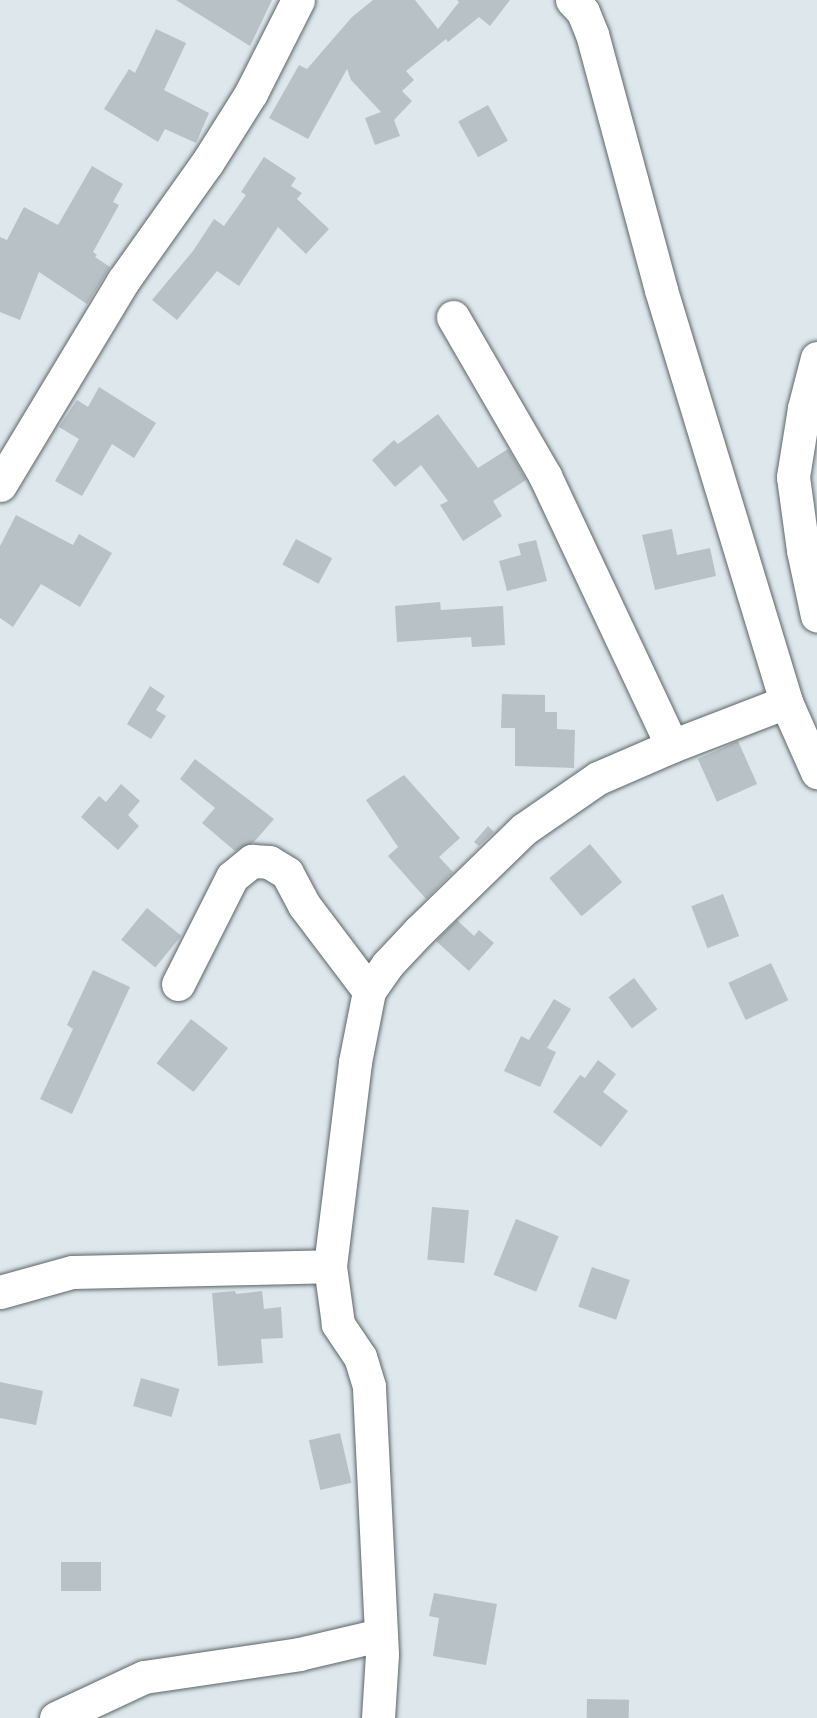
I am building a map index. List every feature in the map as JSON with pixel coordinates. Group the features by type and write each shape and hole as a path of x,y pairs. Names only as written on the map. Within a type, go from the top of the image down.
{"street":[{"path":"0,484 123,281 207,163 251,93 298,0"},
{"path":"572,0 583,12 592,34 661,290 786,702 817,772"},
{"path":"453,317 545,476 672,746"},
{"path":"817,358 804,408 794,477 803,550 817,616"},
{"path":"378,1718 382,1654 373,1427 369,1386 360,1358 338,1324 330,1266 352,1084 369,991 387,966 419,931 524,829 597,778 786,702"},
{"path":"178,984 232,877 252,861 269,861 287,873 304,905 369,991"},
{"path":"0,1292 72,1272 330,1266"},
{"path":"56,1718 144,1677 299,1654 380,1635"}],"building":[{"path":"176,0 272,0 250,46"},
{"path":"373,0 415,0 438,29 459,2 457,0 510,0 490,26 479,17 448,42 446,39 406,71 414,80 402,91 412,101 394,120 400,136 375,145 365,118 381,112 351,80 347,69 308,139 269,118 299,65 307,69 352,17"},
{"path":"156,29 186,43 164,90 209,113 196,143 165,129 158,142 104,109 129,69 135,73"},
{"path":"488,105 508,141 478,157 458,121"},
{"path":"264,157 296,178 291,186 302,193 297,199 329,229 306,254 278,227 239,286 217,271 177,320 152,300 193,251 214,219 224,226 246,195 241,192"},
{"path":"92,166 123,184 113,202 119,205 93,252 97,255 95,257 110,267 87,304 39,272 20,320 0,312 0,237 7,240 24,207 58,225"},
{"path":"99,387 156,423 134,458 112,444 82,496 55,481 79,439 59,427 77,400 88,407"},
{"path":"438,414 478,468 508,449 526,480 493,501 502,516 463,541 440,505 448,501 421,465 395,487 372,460 394,440 398,444"},
{"path":"16,515 73,545 79,534 112,553 80,607 41,584 13,627 0,618 0,546"},
{"path":"672,529 677,555 710,548 716,576 655,590 642,535"},
{"path":"296,539 332,558 319,584 282,565"},
{"path":"536,540 547,581 507,591 499,561 521,555 518,544"},
{"path":"440,602 441,610 503,606 505,645 472,647 471,637 397,642 395,606"},
{"path":"150,686 165,696 156,710 166,716 151,739 127,724"},
{"path":"502,694 545,695 545,712 557,712 557,729 575,730 574,768 515,766 515,728 501,728"},
{"path":"738,741 757,784 717,802 698,759"},
{"path":"195,759 274,819 254,842 235,851 202,823 215,808 180,779"},
{"path":"404,775 460,838 439,857 453,872 426,899 388,856 398,847 366,800"},
{"path":"121,784 140,801 128,815 139,826 118,850 81,817 99,796 106,802"},
{"path":"488,826 494,832 479,846 474,842"},
{"path":"590,844 622,882 582,916 549,878"},
{"path":"723,894 739,936 707,948 691,906"},
{"path":"147,908 181,936 155,968 121,940"},
{"path":"457,920 474,936 479,930 494,943 469,971 436,941"},
{"path":"771,963 788,1000 746,1020 728,983"},
{"path":"93,970 130,987 72,1114 40,1099 73,1029 67,1025"},
{"path":"634,978 657,1009 632,1028 608,997"},
{"path":"554,999 571,1009 547,1048 556,1052 540,1087 504,1071 521,1036 529,1040"},
{"path":"191,1019 228,1048 194,1092 157,1063"},
{"path":"598,1060 616,1074 603,1092 628,1111 601,1147 553,1112 580,1075 585,1078"},
{"path":"432,1207 469,1210 464,1263 427,1260"},
{"path":"516,1219 559,1236 536,1292 494,1275"},
{"path":"592,1267 630,1280 616,1320 578,1307"},
{"path":"235,1291 236,1294 262,1291 264,1309 281,1307 283,1338 261,1339 263,1363 218,1366 212,1293"},
{"path":"141,1378 179,1389 171,1417 133,1406"},
{"path":"0,1382 43,1391 36,1425 0,1418"},
{"path":"340,1433 351,1483 320,1490 309,1440"},
{"path":"61,1562 101,1562 101,1591 61,1591"},
{"path":"434,1593 497,1604 486,1665 433,1656 439,1618 429,1616"},
{"path":"587,1699 629,1700 629,1718 587,1718"}]}
